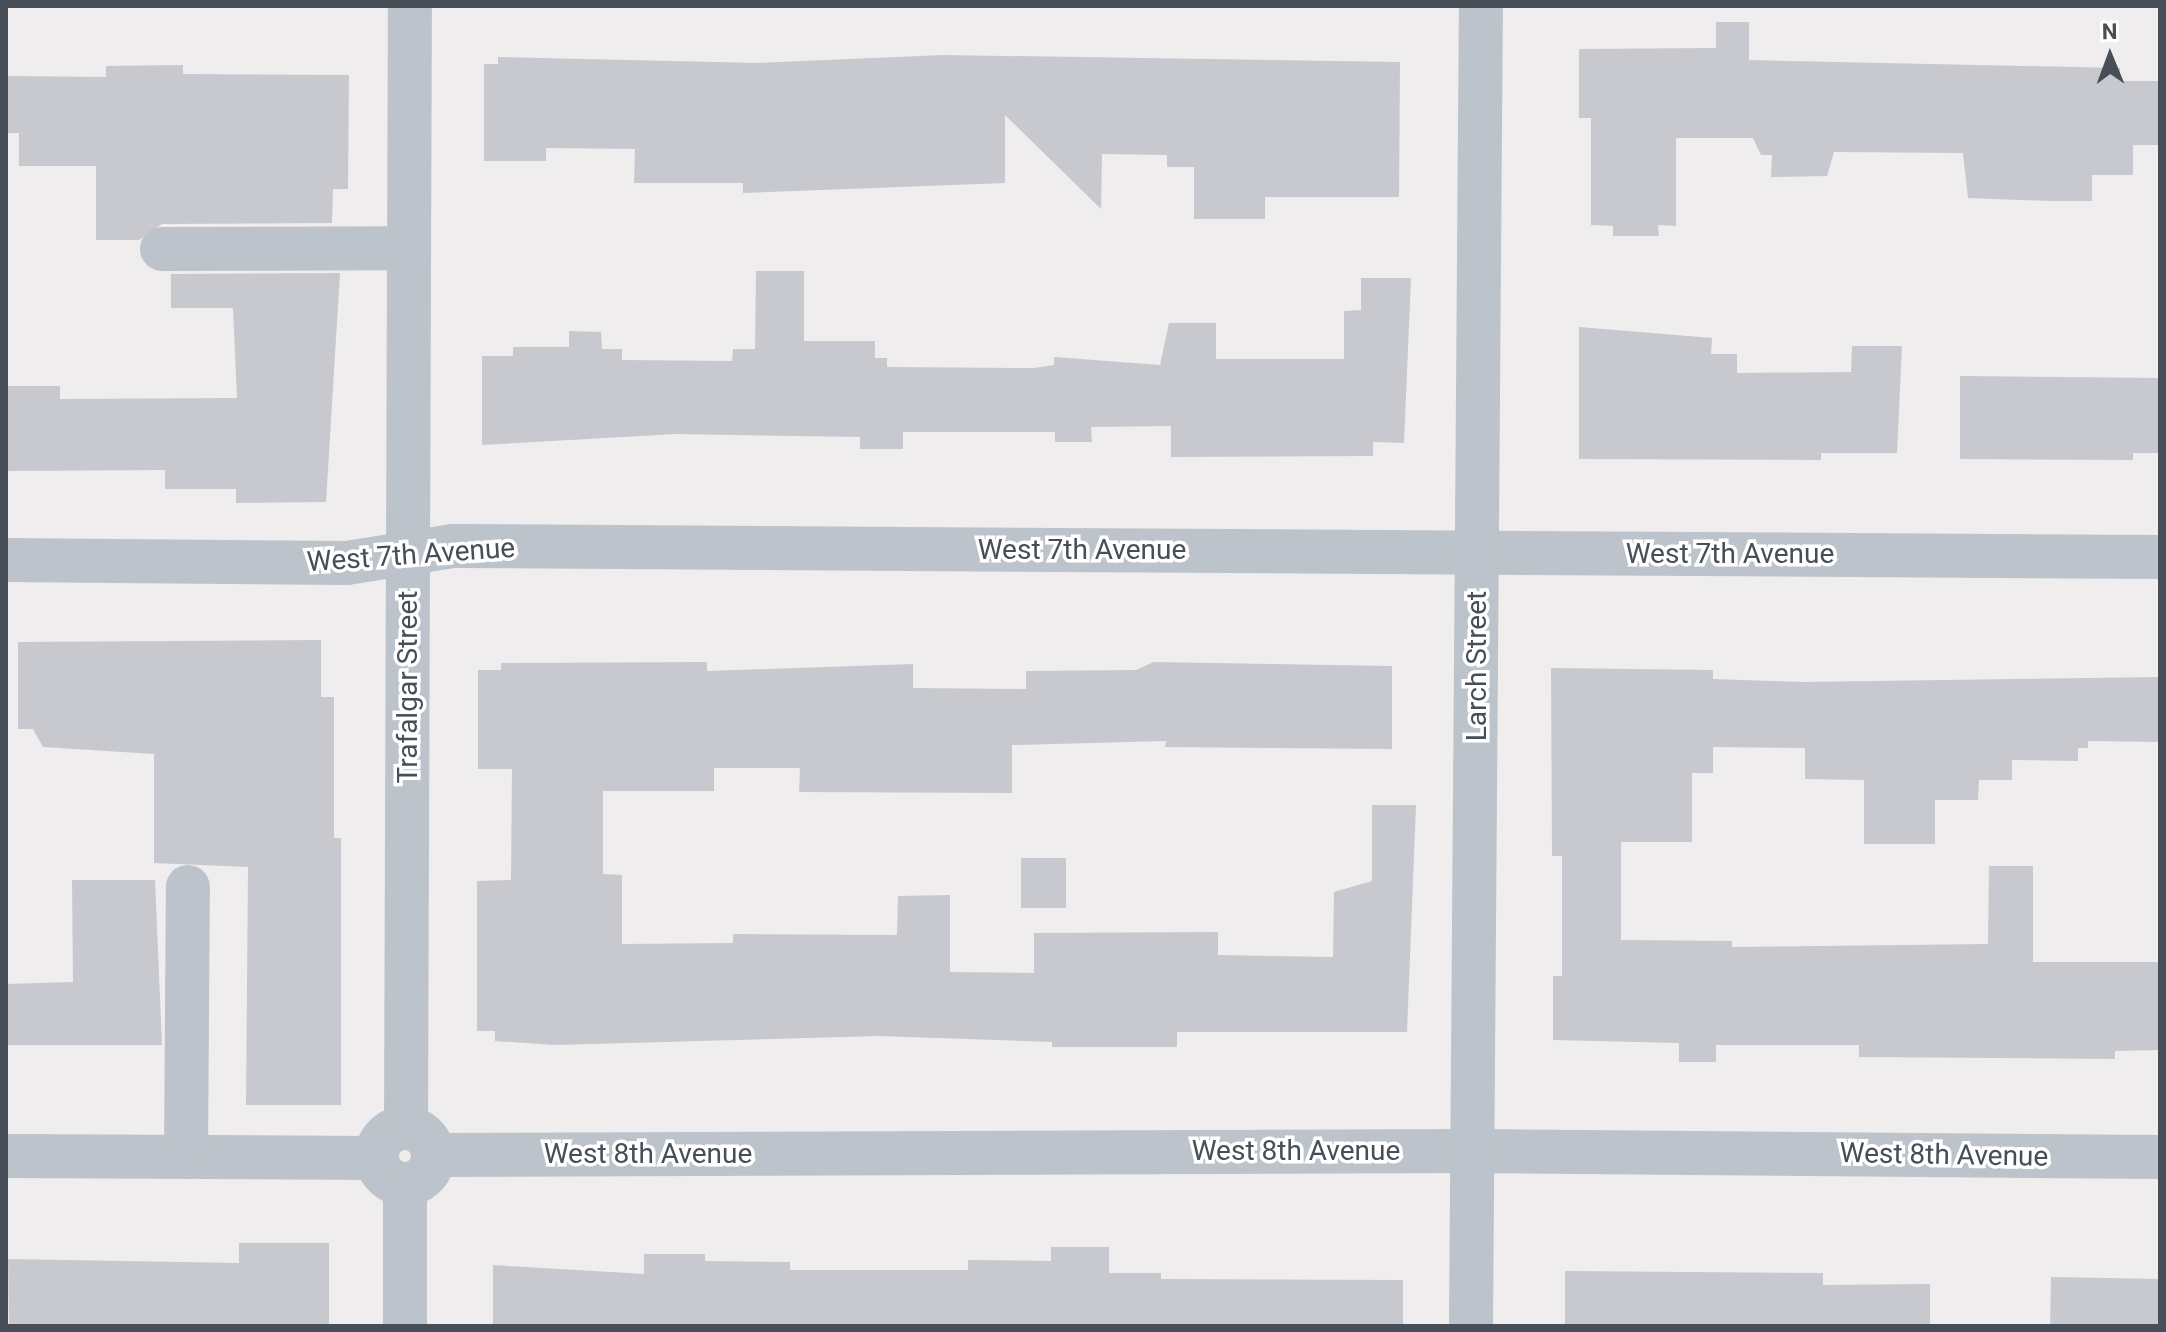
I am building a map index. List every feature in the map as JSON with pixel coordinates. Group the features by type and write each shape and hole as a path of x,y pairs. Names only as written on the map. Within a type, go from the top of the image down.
{"street":[{"name":"Trafalgar Street","path":"405,1326 410,6"},
{"name":"Larch Street","path":"1471,1326 1481,6"},
{"path":"162,249 409,248"},
{"name":"West 7th Avenue","path":"6,560 347,563 453,546 2160,557"},
{"path":"186,1157 188,887"},
{"name":"West 8th Avenue","path":"6,1156 1473,1151 2160,1157"}],"building":[{"path":"1716,22 1749,22 1749,60 2120,68 2120,81 2160,81 2160,145 2133,145 2133,175 2092,175 2092,201 2051,201 1968,198 1963,153 1834,152 1827,176 1771,177 1772,155 1761,155 1753,138 1676,138 1676,226 1658,225 1659,236 1613,236 1613,226 1591,225 1591,118 1579,118 1579,49 1716,48"},
{"path":"943,55 1400,62 1399,197 1265,197 1265,219 1194,219 1194,167 1167,167 1167,155 1102,154 1101,209 1005,115 1005,183 743,193 743,183 634,183 635,149 546,148 546,161 484,161 484,64 498,64 498,57 758,63"},
{"path":"183,65 183,74 349,75 348,189 333,189 332,223 162,224 139,240 96,240 96,166 19,166 19,133 6,133 6,76 106,77 106,66"},
{"path":"756,271 804,271 804,341 875,341 875,358 887,358 887,367 1034,368 1054,365 1054,357 1160,365 1169,323 1216,323 1216,359 1344,359 1344,311 1361,310 1361,278 1411,278 1404,443 1373,442 1373,456 1171,457 1171,426 1091,427 1092,442 1055,442 1055,432 903,432 903,449 860,449 860,437 676,434 482,445 482,356 513,356 513,347 569,347 569,331 601,332 602,349 622,349 622,360 732,361 733,349 755,349"},
{"path":"340,273 326,502 236,503 236,489 165,489 165,470 6,471 6,386 60,386 60,399 237,398 233,308 171,308 171,274"},
{"path":"1579,327 1712,338 1711,354 1737,354 1737,373 1851,372 1852,346 1902,346 1897,453 1821,453 1821,460 1579,459"},
{"path":"1960,376 2160,378 2160,453 2133,453 2133,460 1960,459"},
{"path":"321,640 321,697 334,697 334,838 341,838 341,1105 246,1105 248,867 154,863 154,754 43,747 33,729 18,729 18,642"},
{"path":"707,662 707,671 913,664 913,688 1026,689 1026,671 1136,670 1154,662 1392,666 1392,749 1165,747 1166,741 1012,745 1012,793 799,792 800,768 714,768 714,791 603,791 603,874 622,875 622,944 733,943 733,934 897,935 898,896 950,895 950,972 1034,973 1034,933 1218,932 1218,955 1333,957 1334,892 1372,881 1372,805 1416,805 1407,1032 1177,1032 1177,1047 1052,1047 1052,1042 879,1036 555,1045 495,1041 495,1031 477,1031 477,881 511,880 512,769 478,769 478,670 501,670 501,663"},
{"path":"1551,668 1713,670 1713,679 1803,682 2160,677 2160,742 2088,741 2088,748 2078,748 2078,761 2012,760 2012,780 1979,780 1978,800 1935,800 1935,844 1864,844 1864,780 1805,779 1805,748 1713,747 1713,773 1692,773 1692,842 1621,842 1621,940 1732,941 1732,947 1988,944 1989,866 2033,866 2033,962 2160,962 2160,1050 2115,1051 2115,1059 1859,1057 1859,1045 1716,1045 1716,1062 1679,1062 1679,1043 1553,1040 1553,976 1562,976 1562,856 1552,856"},
{"path":"1021,858 1066,858 1066,908 1021,908"},
{"path":"72,880 155,880 162,1045 6,1045 6,984 73,982"},
{"path":"239,1243 329,1243 329,1326 9,1326 8,1259 239,1263"},
{"path":"1051,1247 1109,1247 1109,1273 1161,1273 1161,1279 1403,1280 1403,1326 493,1326 493,1265 644,1274 644,1254 705,1254 705,1261 790,1262 790,1270 968,1270 968,1260 1051,1261"},
{"path":"1565,1271 1823,1273 1823,1285 1930,1284 1930,1326 1565,1326"},
{"path":"2051,1277 2160,1279 2159,1326 2050,1326"}]}
